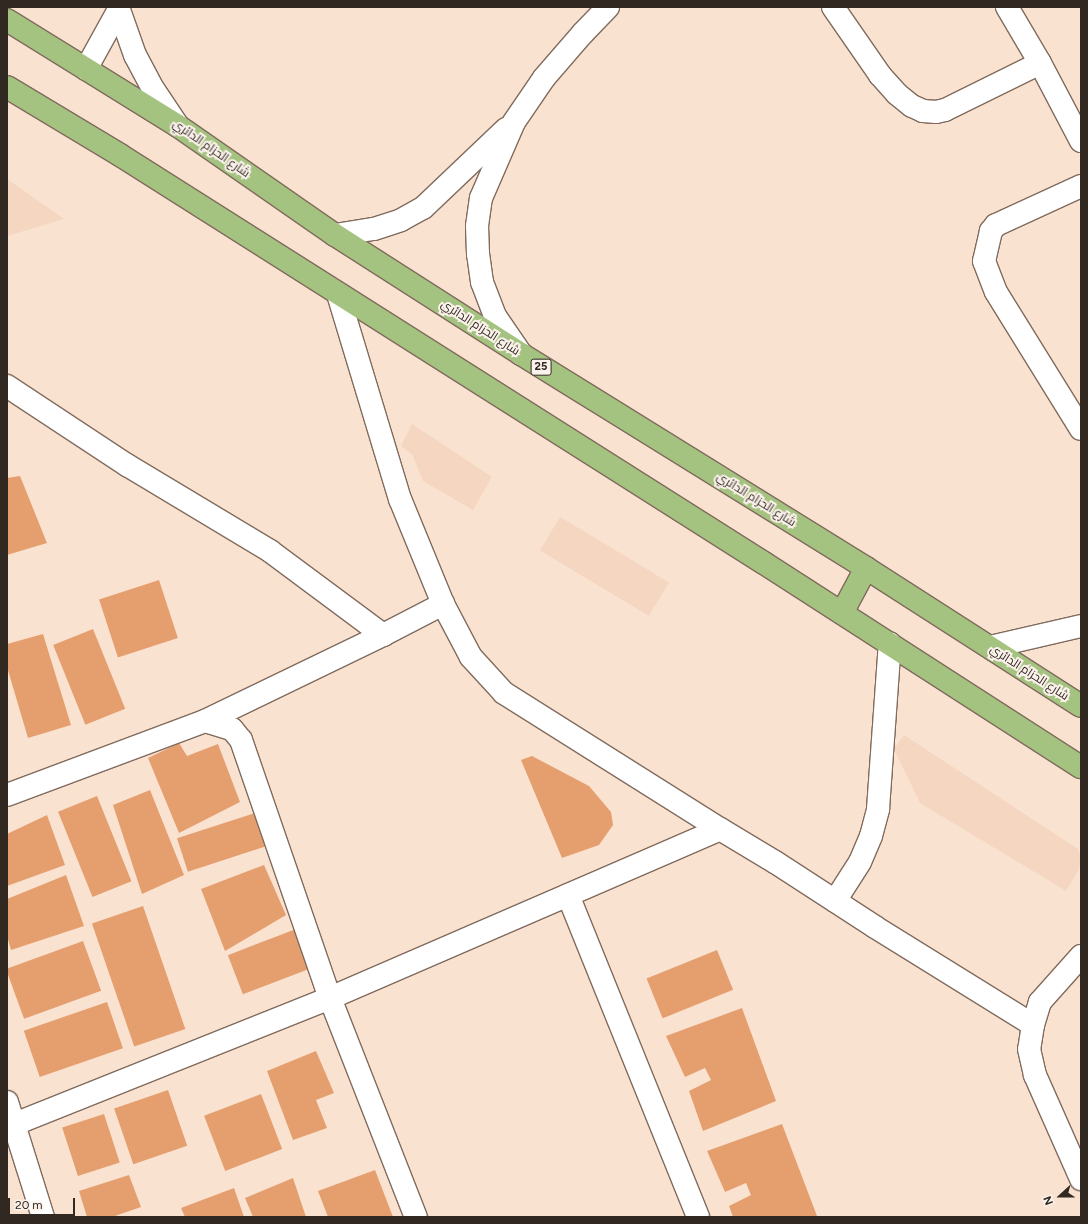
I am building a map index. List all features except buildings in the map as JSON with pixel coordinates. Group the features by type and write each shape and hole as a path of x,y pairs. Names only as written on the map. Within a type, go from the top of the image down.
{"main road":[{"name":"شارع الحزام الدائري","path":"7,20 178,126 335,235 521,354 866,568 1081,706"},
{"path":"8,90 126,160 890,643 1081,767"},
{"path":"842,613 866,568"}],"street":[{"path":"521,354 495,316 482,282 478,254 477,226 481,198 514,122 544,78 608,7"},
{"path":"833,7 880,75 897,94 912,106 923,111 936,112 945,110 1040,63"},
{"path":"1007,7 1040,63 1081,142"},
{"path":"86,69 118,9"},
{"path":"118,9 135,55 154,90 178,126"},
{"path":"335,235 374,229 401,220 423,208 514,122"},
{"path":"1081,186 996,225 992,231 984,261 996,292 1081,429"},
{"path":"338,294 400,498 442,604 471,657 504,693 1033,1025"},
{"path":"7,386 128,466 270,551 383,635"},
{"path":"7,795 205,721 383,635 442,604"},
{"path":"990,647 1081,626"},
{"path":"835,901 860,862 871,836 878,809 890,643"},
{"path":"205,721 232,729 241,740 330,998 416,1217"},
{"path":"15,1124 330,998 720,829"},
{"path":"568,895 698,1217"},
{"path":"1081,956 1040,1002 1033,1025 1029,1049 1035,1075 1081,1179"},
{"path":"7,1102 43,1217"}],"shaded area":[{"path":"7,179 64,219 7,236"},
{"path":"412,424 492,477 473,510 423,481 412,454 401,446"},
{"path":"560,517 669,582 649,616 540,550"},
{"path":"904,735 1078,849 1081,859 1079,869 1066,891 920,803 894,749"}]}
